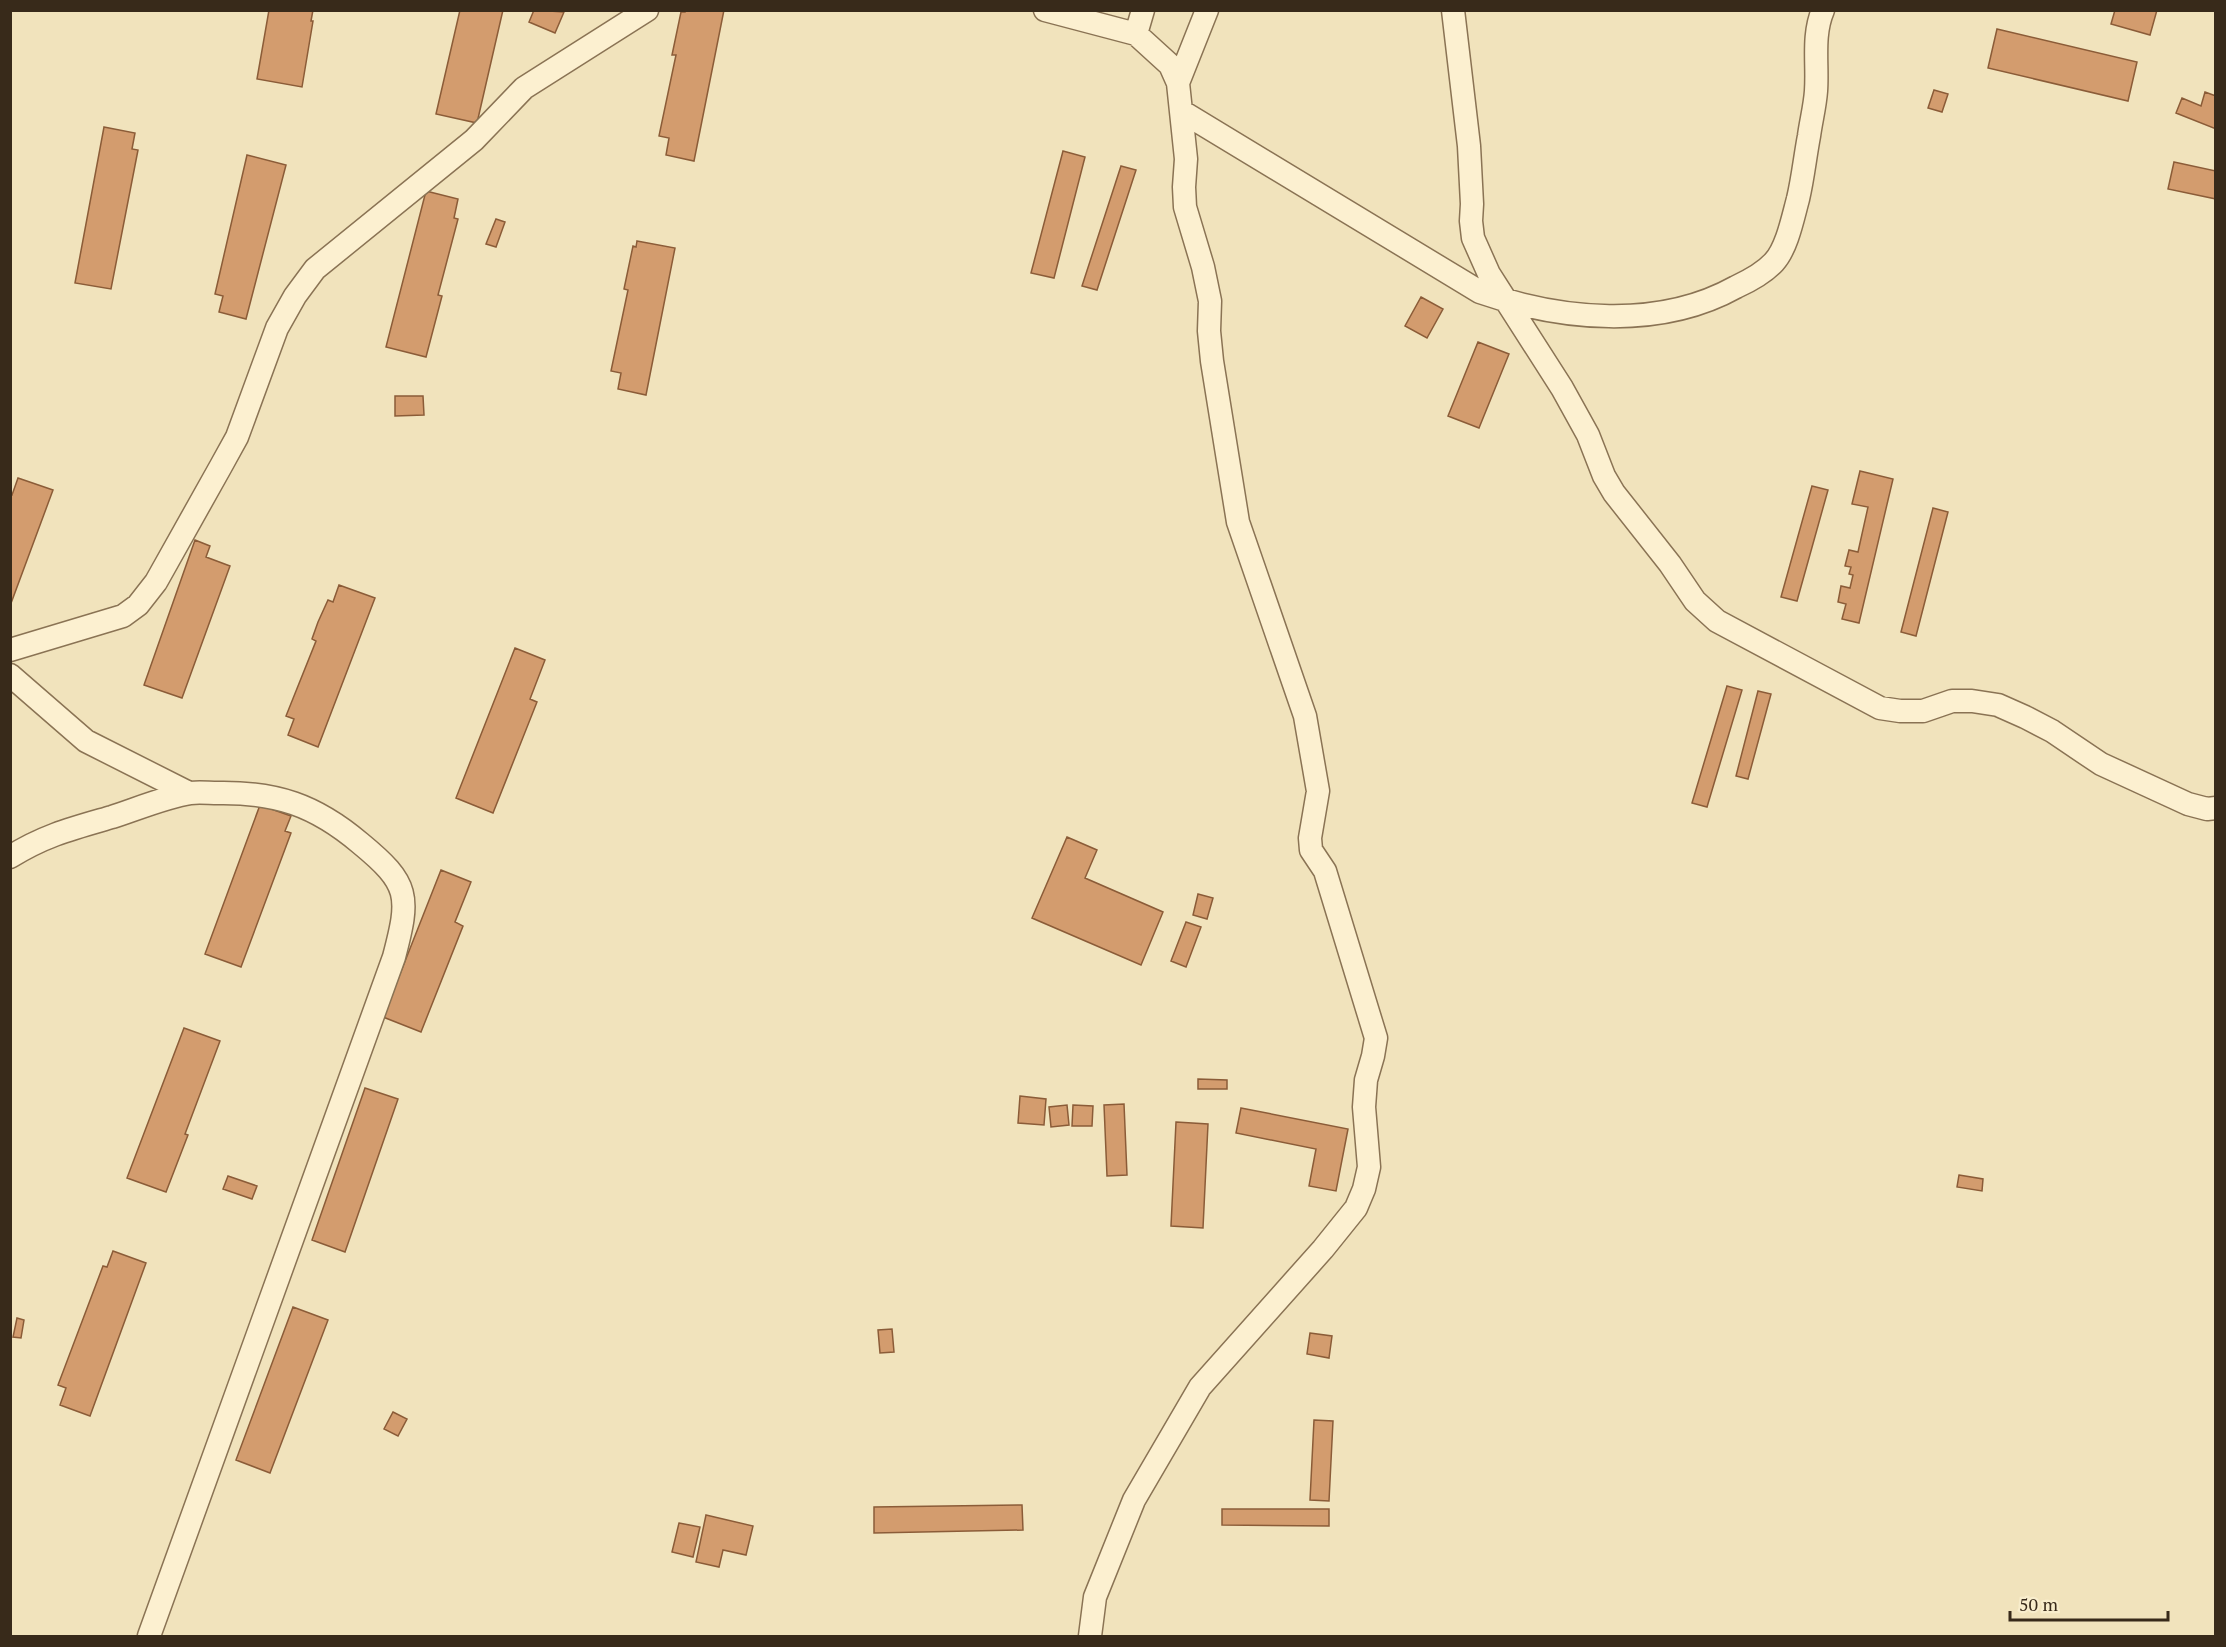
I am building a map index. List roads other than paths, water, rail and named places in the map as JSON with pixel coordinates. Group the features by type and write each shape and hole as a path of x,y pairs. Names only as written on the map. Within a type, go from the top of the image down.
{"street":[{"path":"10,650 123,616 138,605 156,582 237,437 277,328 295,296 315,269 474,140 524,88 647,10"},
{"path":"1045,10 1088,16 1136,34 1170,65 1178,83 1186,159 1185,207 1203,267 1210,301 1209,331 1212,361 1238,522 1305,716 1318,791 1310,838 1311,850 1325,871 1376,1038 1366,1080 1364,1107 1369,1167 1364,1189 1356,1208 1323,1249 1200,1387 1134,1500 1095,1597 1090,1636"},
{"path":"1136,34 1143,10"},
{"path":"1178,83 1207,10"},
{"path":"1453,10 1469,146 1473,238 1488,274 1588,435 1604,476 1614,493 1670,564 1695,601 1717,621 1880,708 1923,711 1952,701 1998,705 2052,731 2101,764 2188,804 2207,809 2216,808"},
{"path":"1181,111 1480,292 1505,301 1553,312 1610,316 1644,315 1720,296 1750,280 1774,262 1787,237 1798,198 1816,92 1816,42 1823,10"},
{"path":"10,675 86,741 189,793"},
{"path":"10,857 44,838 189,793 241,793 292,802 322,814 381,859 393,874 404,895 403,922 394,957 150,1636"}]}
